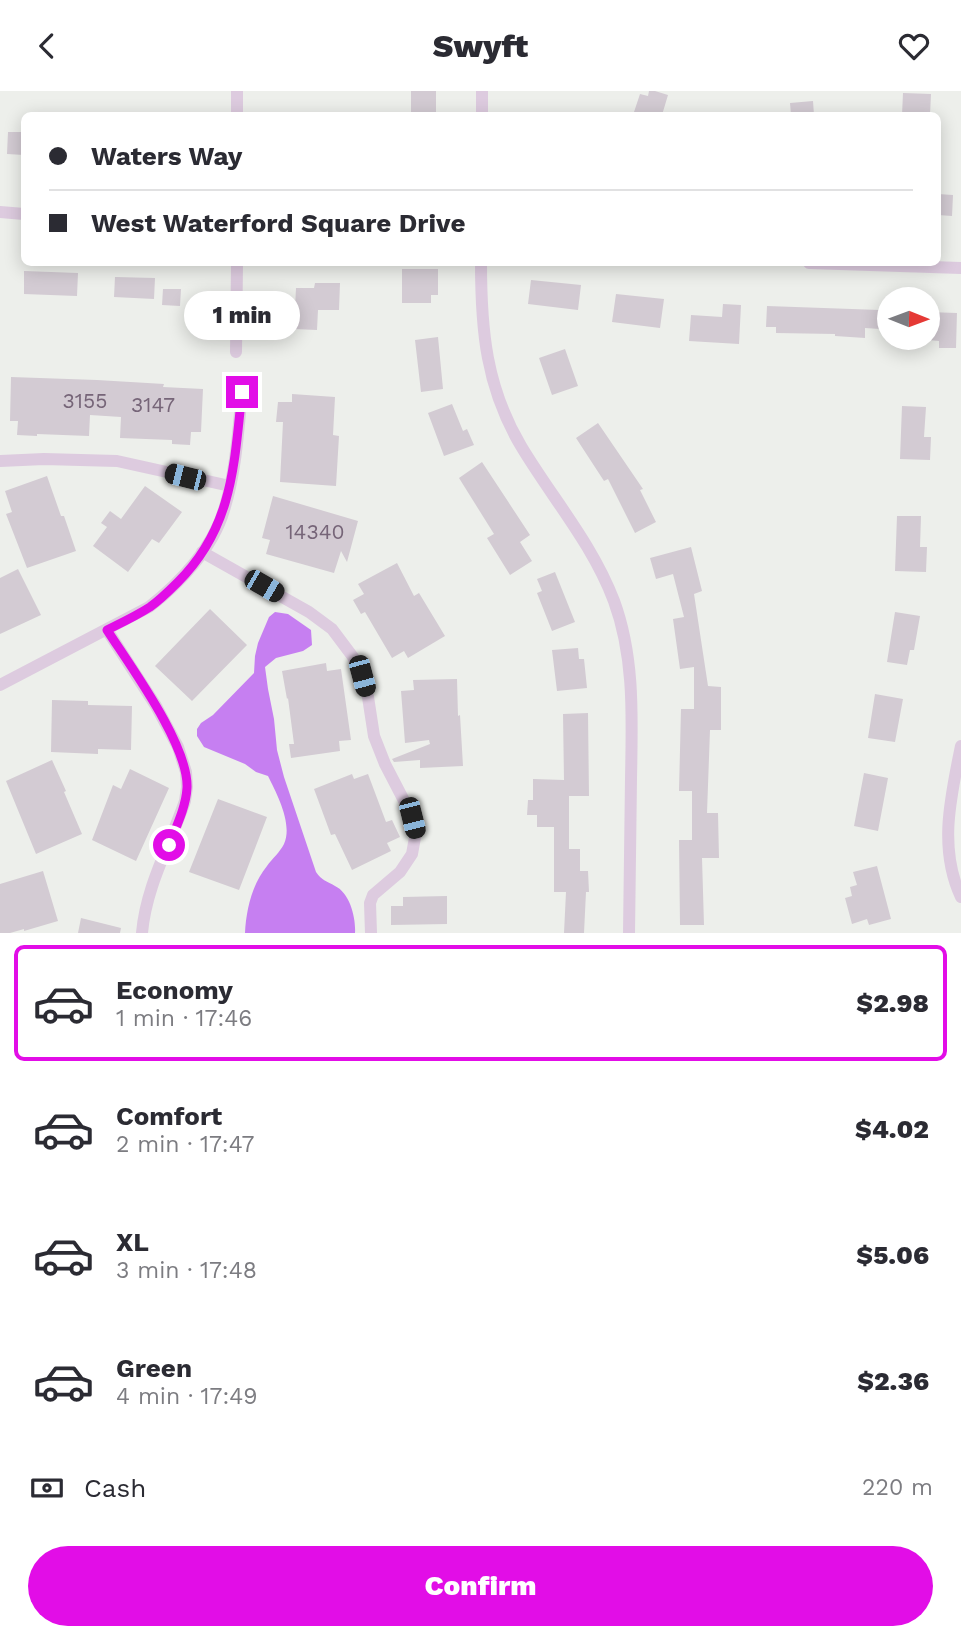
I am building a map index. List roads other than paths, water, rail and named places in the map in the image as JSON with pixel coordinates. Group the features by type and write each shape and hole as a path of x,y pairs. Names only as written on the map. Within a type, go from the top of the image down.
{"street":[{"path":"237,91 237,112"},
{"path":"482,91 482,112"},
{"path":"0,212 21,214"},
{"path":"236,352 237,266"},
{"path":"481,266 483,333 500,401 521,446 581,535 601,570 620,620 629,665 632,711 629,933"},
{"path":"900,266 961,268"},
{"path":"0,685 149,607 189,571 224,512 234,469 242,392"},
{"path":"0,461 117,461 230,487"},
{"path":"202,552 309,612 332,629 353,657 362,676 374,736 416,832 412,854 400,872 373,895 370,903 371,933"},
{"path":"107,630 156,706 178,747 187,779 185,801 150,888 142,933"},
{"path":"961,746 949,811 947,839 950,862 961,897"}]}
